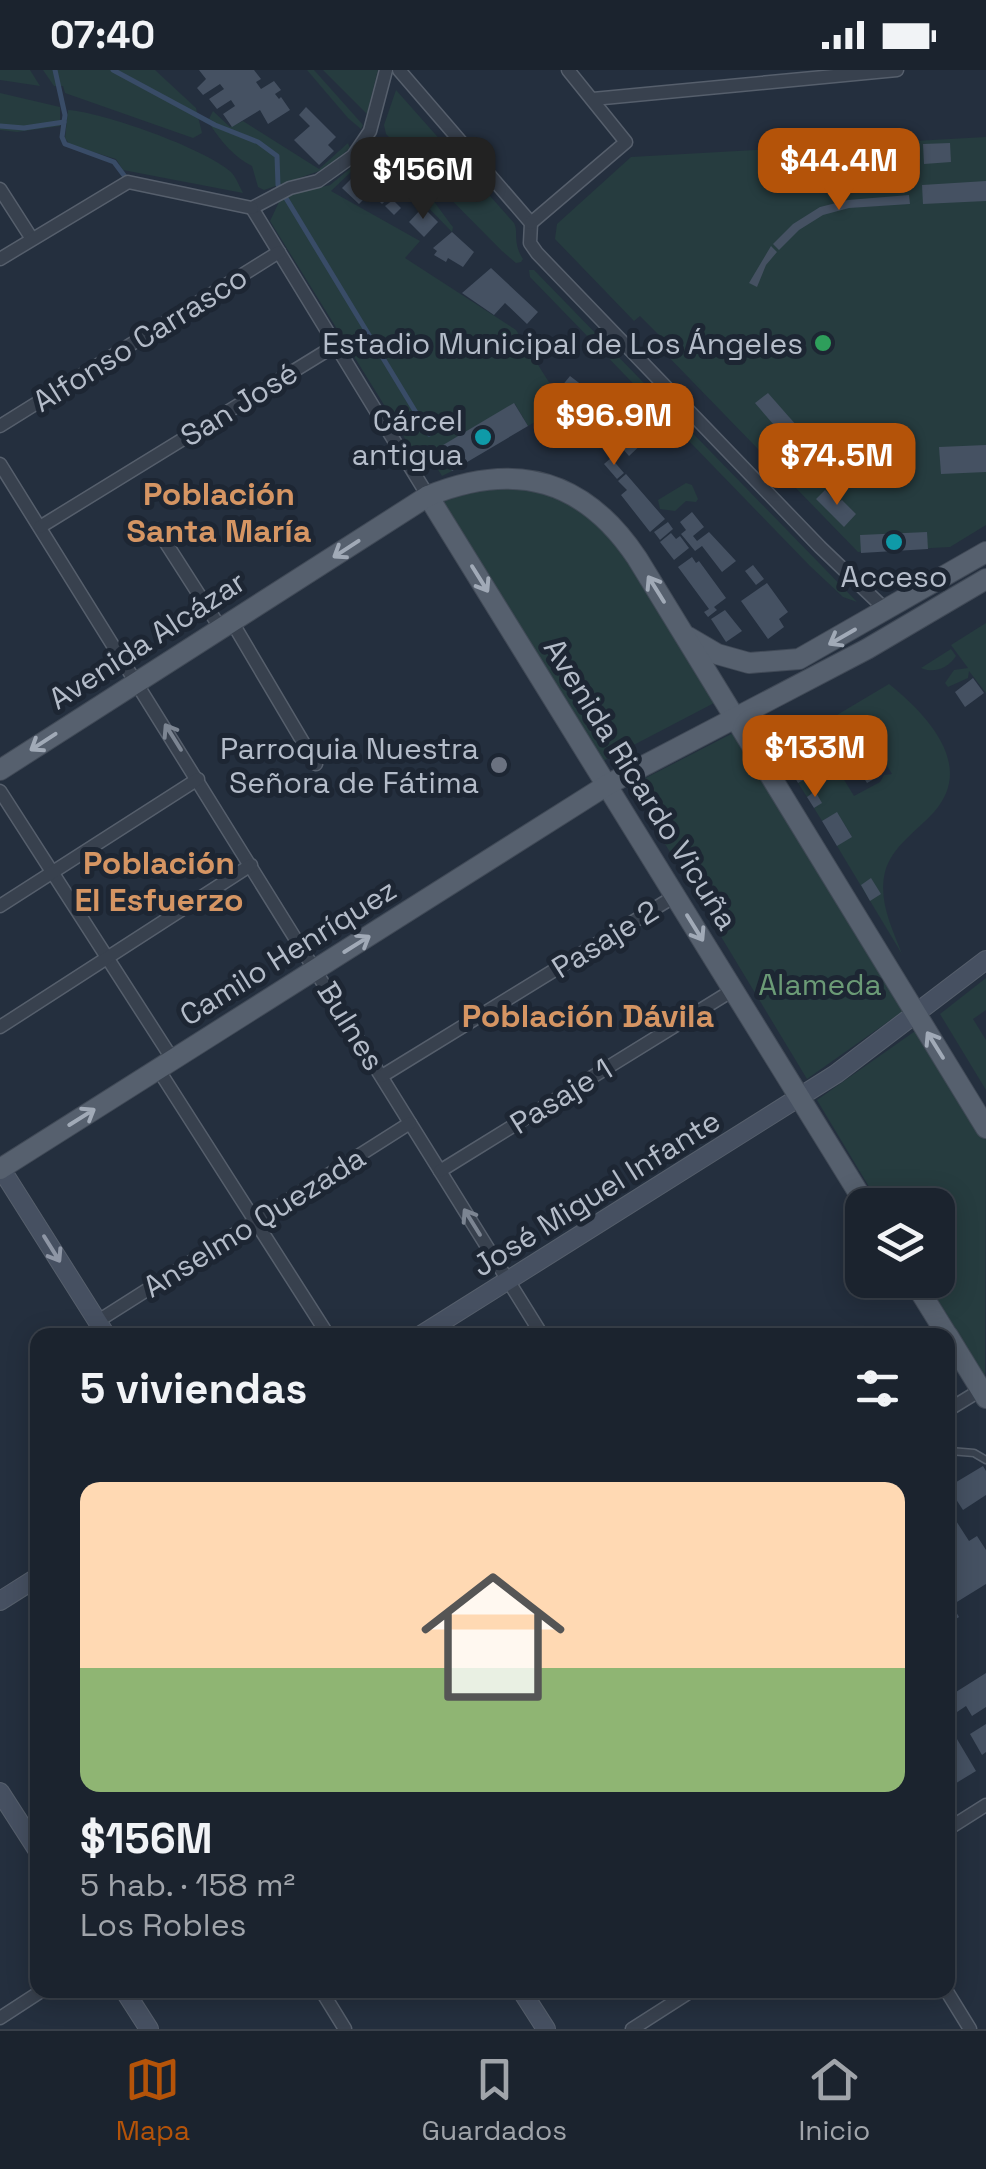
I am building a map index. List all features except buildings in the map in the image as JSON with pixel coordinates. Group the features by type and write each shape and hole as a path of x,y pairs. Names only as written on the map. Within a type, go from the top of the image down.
{"main road":[{"path":"428,496 470,483 509,479 541,484 575,494 593,506 623,537 986,1128"},
{"name":"Avenida Alcázar","path":"0,770 428,496"},
{"name":"Avenida Ricardo Vicuña","path":"428,496 856,1188"},
{"path":"684,634 705,649 749,664 774,663 812,653 986,552"},
{"name":"Camilo Henríquez","path":"0,1168 607,786 867,649 986,579"},
{"path":"924,1298 943,1328"},
{"path":"955,1347 984,1391"}],"street":[{"path":"0,259 128,182 252,208 282,192 318,182 345,164 362,146 370,131 386,70"},
{"path":"399,70 531,223 530,243 537,253 820,547 887,611"},
{"path":"531,223 626,142 568,70"},
{"path":"593,99 897,70"},
{"path":"0,189 32,239"},
{"name":"Avenida Ricardo Vicuña","path":"252,208 428,496"},
{"name":"Alfonso Carrasco","path":"0,426 279,252"},
{"name":"San José","path":"40,527 336,344"},
{"name":"Bulnes","path":"0,464 538,1328"},
{"path":"157,529 226,625 316,764"},
{"path":"0,906 198,779"},
{"path":"0,791 108,958 255,1221 324,1328"},
{"path":"0,1027 252,865"},
{"name":"Pasaje 2","path":"382,1076 675,896"},
{"name":"José Miguel Infante","path":"433,1328 800,1097 916,1016 986,960"},
{"name":"Pasaje 1","path":"440,1171 733,990"},
{"name":"Anselmo Quezada","path":"102,1328 255,1221 410,1122"},
{"path":"0,1168 102,1328"},
{"path":"955,1406 984,1391"},
{"path":"0,1601 30,1582"},
{"path":"0,1792 30,1839"},
{"path":"955,1825 986,1805"},
{"path":"0,2018 31,1998"},
{"path":"129,1998 149,2029"},
{"path":"326,1998 345,2029"},
{"path":"526,1998 546,2029"},
{"path":"632,2029 681,1998"},
{"path":"951,1998 970,2029"}],"lane":[{"path":"955,1452 974,1453 986,1460"}],"green space":[{"path":"0,70 30,70 40,86 0,80"},
{"path":"43,70 155,70 196,108 202,133 193,138 65,93 63,86 54,86"},
{"path":"307,70 314,70 363,125 361,129 348,118"},
{"path":"323,70 378,70 367,114"},
{"path":"396,90 514,223 521,262 516,263 502,251 386,134 384,125"},
{"path":"0,93 60,107 60,126 17,132 0,130"},
{"path":"68,110 127,124 199,152 231,172 243,193 123,170 116,159 70,145 65,138"},
{"path":"213,111 230,127 243,121 319,169 348,143 350,148 328,168 264,190 258,187 252,166 229,149 211,126"},
{"name":"Estadio Municipal de Los Ángeles","path":"986,137 986,525 950,547 858,552 658,346 663,339 640,316 634,321 555,239 557,224 631,157"},
{"path":"374,149 407,170 453,227 452,232 373,151 331,191 420,241 405,258 516,330 564,406 559,417 549,414 528,426 515,404 439,448 452,471 442,476 437,468 422,466 270,221 279,202 292,194 330,185"},
{"path":"529,270 534,270 857,602 843,597 810,566 530,277"},
{"path":"686,483 692,485 696,502 686,501 675,511 660,509 658,500"},
{"path":"514,486 558,495 616,538 716,702 603,761 442,502 479,490"},
{"path":"986,623 986,693 969,671 968,678 948,687 945,683 954,670 968,668 951,645"},
{"path":"951,649 956,656 945,667 921,668"},
{"path":"889,684 918,710 941,742 950,776 946,794 899,847 885,872 885,904 902,954 837,846 851,835 837,813 822,821 814,808 821,803 815,792 807,797 798,783 808,776 798,759 804,755 795,740","holes":["862,724 892,774 884,775 880,782 854,796 824,747"]},
{"name":"Alameda","path":"735,732 906,1009 807,1079 630,786"},
{"path":"986,978 986,1010 973,1019 986,1040 986,1090 940,1014"},
{"name":"Alameda","path":"918,1029 986,1138 985,1377 937,1298 955,1298 955,1188 870,1188 817,1100"}],"waterway":[{"path":"55,70 65,115 65,144 114,162 126,178"},
{"path":"113,70 215,125 258,142 277,156 278,185 429,434"},
{"path":"0,126 24,128 64,122"}],"place":[{"name":"Estadio Municipal de Los Ángeles","path":"823,343"},
{"name":"Cárcel antigua","path":"483,437"},
{"name":"Acceso","path":"894,542"},
{"name":"Parroquia Nuestra Señora de Fátima","path":"499,765"}],"district":[{"name":"Población Santa María","path":"219,512"},
{"name":"Población El Esfuerzo","path":"159,882"},
{"name":"Población Dávila","path":"588,1016"}]}
